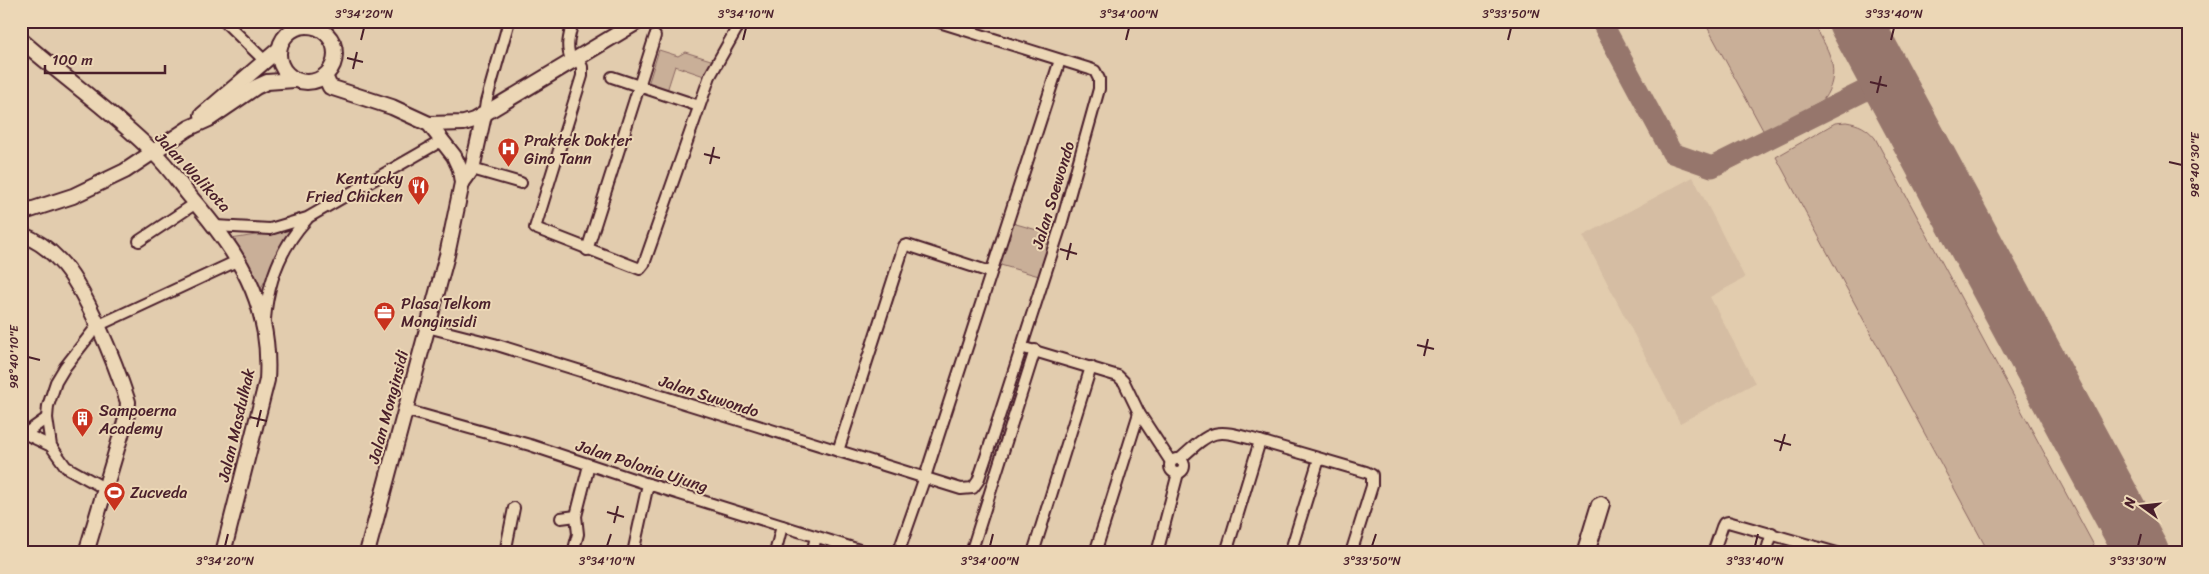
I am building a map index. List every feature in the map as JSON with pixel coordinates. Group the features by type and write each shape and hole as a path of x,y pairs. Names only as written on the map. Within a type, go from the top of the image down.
{"main road":[{"path":"328,36 333,21"},
{"path":"429,124 464,123 484,115 637,22"},
{"path":"21,213 74,196 100,184 125,171 189,128 204,113 266,62 279,49 286,34 294,29 312,24 328,36 335,52 334,61 325,76 306,83 294,80 267,82 256,87 209,120 189,128"},
{"name":"Jalan Walikota","path":"25,47 153,152 215,226"},
{"path":"279,49 279,61 284,72 294,80"},
{"name":"Jalan Monginsidi","path":"325,76 330,87 392,107 429,124 443,140 460,169 462,183 447,255 367,553"},
{"name":"Jalan Monginsidi","path":"462,183 472,169 484,115"},
{"name":"Jalan Masdulhak","path":"215,226 246,273 264,328 269,358 267,380 224,553"},
{"path":"21,234 48,248 71,274 97,326 128,402 127,415 86,553"}],"street":[{"path":"224,21 266,62"},
{"name":"Jalan Monginsidi","path":"484,115 509,21"},
{"path":"573,21 568,51 582,67 582,76 535,227 536,230 638,268 643,266 710,76 741,21"},
{"path":"900,548 925,477 1060,60 936,21"},
{"path":"587,250 655,36"},
{"name":"Jalan Soewondo","path":"978,481 1061,224 1098,92 1099,79 1096,71 1060,60"},
{"path":"612,77 699,106"},
{"name":"Jalan Walikota","path":"215,226 270,229 307,218 443,140"},
{"path":"472,169 521,183"},
{"path":"139,242 196,203"},
{"path":"264,328 267,299 276,268 297,230 307,218"},
{"path":"838,451 904,246 907,245 990,272"},
{"path":"51,446 47,418 48,406 56,382 76,350 97,326 239,260"},
{"name":"Jalan Suwondo","path":"427,327 494,344 966,490 973,488 978,481"},
{"path":"1021,347 1091,367 1121,378 1139,413 1176,460"},
{"path":"971,553 1035,350"},
{"path":"1033,553 1091,367"},
{"name":"Jalan Polonia Ujung","path":"404,410 522,442 648,484 869,553"},
{"path":"1095,553 1139,413"},
{"path":"24,432 47,418"},
{"path":"24,432 51,446 66,467 104,488"},
{"path":"1157,553 1178,473 1172,471 1176,460 1217,432 1227,432 1366,472 1372,478 1372,486 1351,553"},
{"path":"1226,553 1260,441"},
{"path":"1290,553 1319,459"},
{"path":"573,553 578,534 576,516 589,465"},
{"path":"633,553 648,484"},
{"path":"1582,553 1597,504 1601,502 1604,504 1589,553"},
{"path":"505,553 514,508"},
{"path":"561,518 576,516"},
{"path":"1713,553 1722,527 1726,522 1772,533 1819,550 1837,553"},
{"path":"774,553 782,526"},
{"path":"1766,553 1772,533"},
{"path":"812,553 816,537"}],"shaded area":[{"path":"1704,21 1812,21 1828,50 1833,69 1829,89 1823,100 1764,132"},
{"path":"659,50 678,56 685,52 714,61 707,77 675,66 666,94 647,88"},
{"path":"1846,122 1862,127 1875,138 2098,553 1989,553 1776,157 1835,123"},
{"path":"1693,177 1745,278 1710,297 1755,383 1680,423 1583,236"},
{"path":"1009,222 1051,234 1039,276 997,264"},
{"path":"293,229 261,288 231,239"}],"taxiway":[{"path":"1601,21 1672,153 1712,167 1864,91"}],"runway":[{"path":"1855,21 2142,553"}],"place":[{"name":"Praktek Dokter Gino Tann","path":"508,168"},
{"name":"Kentucky Fried Chicken","path":"419,206"},
{"name":"Plasa Telkom Monginsidi","path":"385,331"},
{"name":"Sampoerna Academy","path":"83,438"},
{"name":"Zucveda","path":"114,511"}]}
